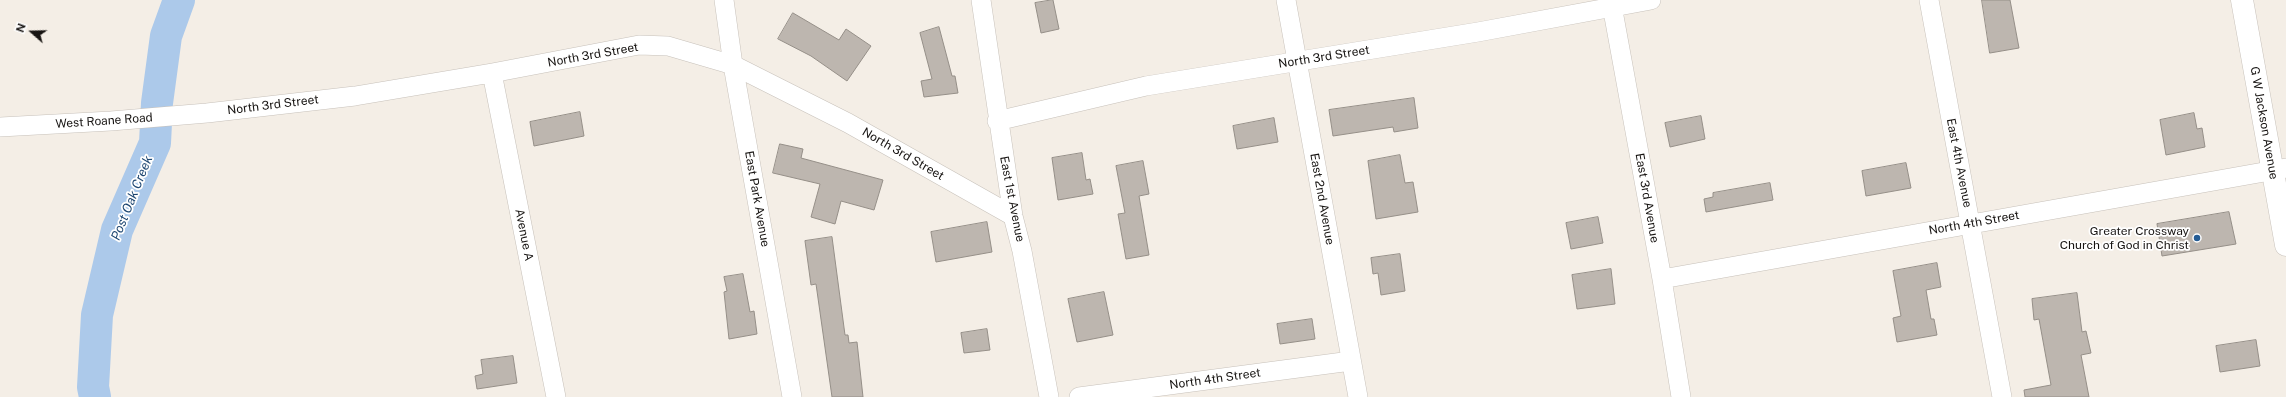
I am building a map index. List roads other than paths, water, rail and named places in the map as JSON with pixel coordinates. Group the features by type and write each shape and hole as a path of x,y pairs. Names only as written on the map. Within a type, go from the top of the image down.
{"street":[{"name":"East Park Avenue","path":"724,0 733,65 792,397"},
{"name":"East 1st Avenue","path":"981,0 1013,216 1022,251 1049,397"},
{"name":"East 2nd Avenue","path":"1286,0 1358,397"},
{"name":"North 3rd Street","path":"998,121 1146,86 1478,32 1612,4 1651,0"},
{"name":"East 4th Avenue","path":"1929,0 2002,397"},
{"name":"G W Jackson Avenue","path":"2242,0 2279,170 2286,245"},
{"name":"East 3rd Avenue","path":"1612,4 1662,279 1681,397"},
{"name":"North 3rd Street","path":"207,113 355,96 492,73 639,45 668,46 733,65 848,123 1013,216"},
{"name":"Avenue A","path":"492,73 556,397"},
{"name":"West Roane Road","path":"0,127 111,121 207,113"},
{"name":"North 4th Street","path":"1662,279 2279,170"},
{"name":"North 4th Street","path":"1079,397 1351,361"}],"waterway":[{"name":"Post Oak Creek","path":"95,397 93,387 97,315 117,230 155,143 157,103 166,36 179,0"}],"place":[{"name":"Greater Crossway Church of God in Christ","path":"2197,238"}]}
